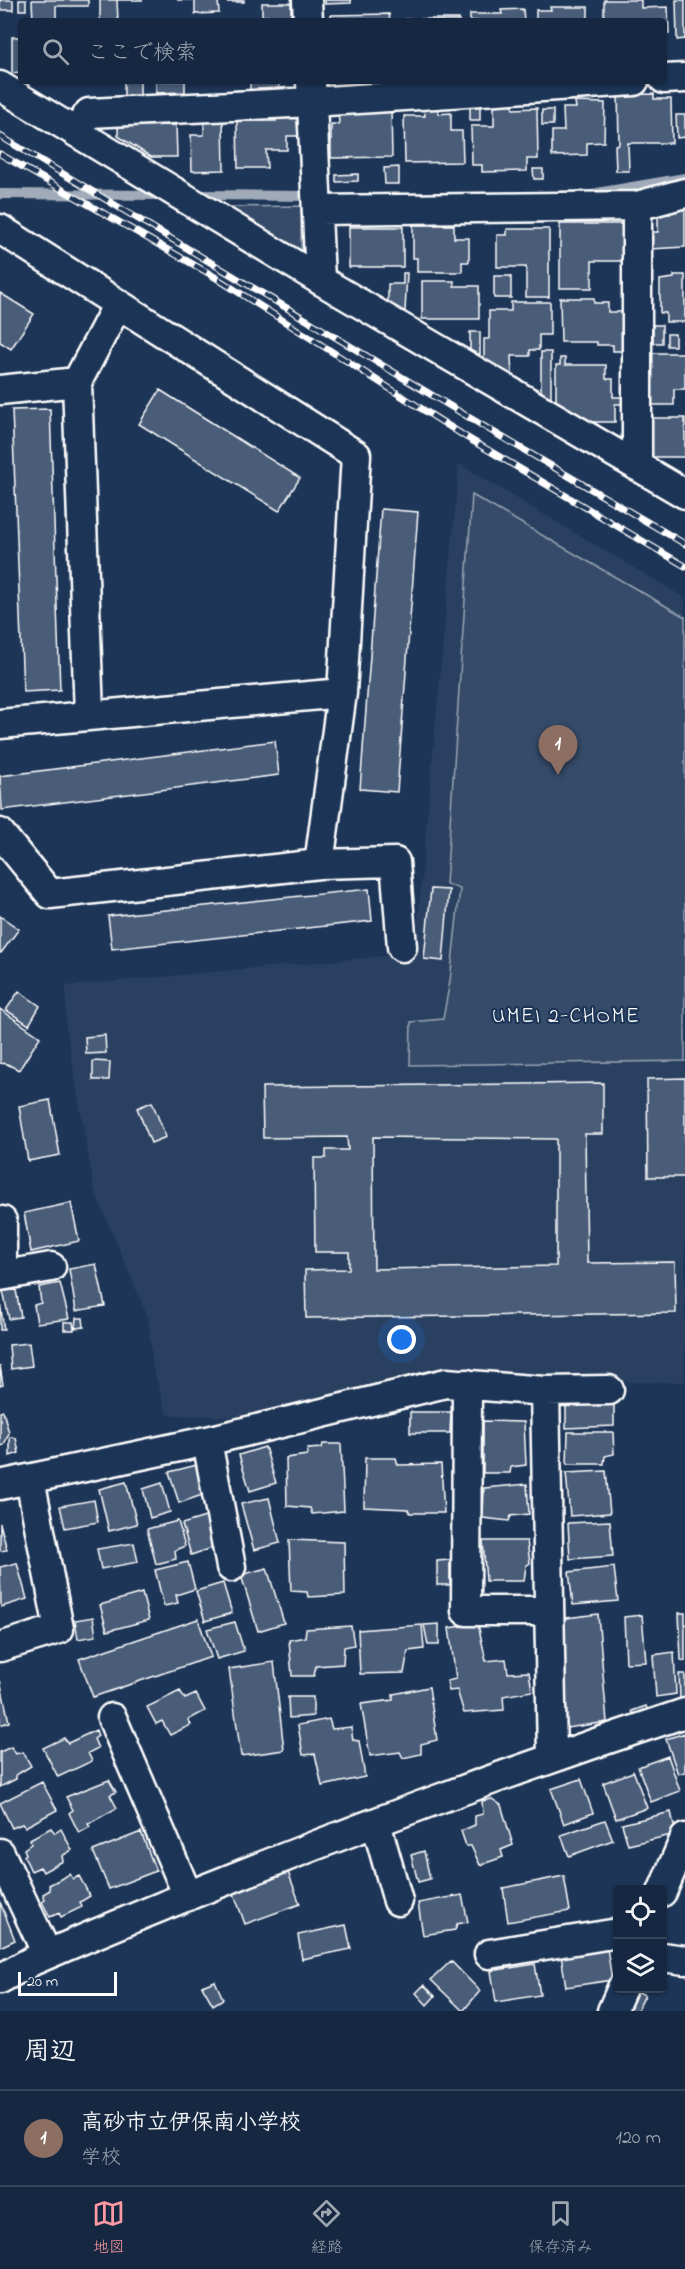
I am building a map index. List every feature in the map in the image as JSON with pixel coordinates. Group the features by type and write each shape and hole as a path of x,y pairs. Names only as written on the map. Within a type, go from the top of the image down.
{"street":[{"path":"307,0 308,18"},
{"path":"667,79 685,78"},
{"path":"76,132 89,113 312,91 537,84"},
{"path":"0,86 320,280 685,494"},
{"path":"312,91 320,280"},
{"path":"318,210 638,206 685,193"},
{"path":"637,466 638,206"},
{"path":"0,229 356,455 342,693 319,864"},
{"path":"89,715 77,382 118,304"},
{"path":"0,390 77,382"},
{"path":"0,724 342,693"},
{"path":"0,833 50,894 319,864 395,862 402,947"},
{"path":"2,1221 1,1276 51,1267"},
{"path":"0,1485 207,1441 446,1383 545,1391 609,1390"},
{"path":"467,1384 466,1611 549,1611"},
{"path":"545,1391 552,1757"},
{"path":"207,1441 231,1567"},
{"path":"0,1647 59,1629 30,1479"},
{"path":"0,1979 47,1954 245,1872 552,1757 685,1713"},
{"path":"112,1718 188,1896"},
{"path":"376,1823 399,1901"},
{"path":"666,1885 685,1838"},
{"path":"0,1853 47,1954"},
{"path":"489,1954 613,1934"},
{"path":"667,1958 685,1960"},
{"path":"612,2011 620,1993"}],"shaded area":[{"path":"301,206 301,255 216,207"},
{"path":"459,464 685,598 685,1382 456,1376 238,1417 167,1415 153,1368 148,1318 94,1189 66,1027 66,986 415,953"},
{"path":"472,495 685,617 685,1061 410,1065 411,1022 443,1019 450,981 460,889 446,884"}],"building":[{"path":"0,0 13,0 13,10 0,10"},
{"path":"19,0 26,0 26,10 19,10"},
{"path":"32,0 88,0 88,6 56,6 56,18 33,18"},
{"path":"100,0 117,0 118,18 100,18"},
{"path":"195,0 218,0 219,13 195,14"},
{"path":"227,0 244,0 244,2 227,2"},
{"path":"325,0 351,0 351,3 325,4"},
{"path":"604,0 641,0 641,8 668,7 669,34 667,34 667,18 604,18"},
{"path":"676,0 685,0 685,39 677,40"},
{"path":"262,3 291,3 291,16 262,16"},
{"path":"550,7 588,7 588,18 536,18 536,10 551,10"},
{"path":"523,9 524,18 470,18 470,14 502,14 501,10"},
{"path":"389,14 390,18 331,18 331,15"},
{"path":"12,37 18,37 18,72 12,73"},
{"path":"124,84 140,84 140,96 124,96"},
{"path":"156,84 185,84 185,92 156,93"},
{"path":"250,84 279,84 279,91 250,92"},
{"path":"654,94 654,99 671,99 672,143 628,143 629,171 616,171 615,145 619,144 618,95"},
{"path":"494,99 513,99 513,109 537,108 538,159 527,159 527,171 482,172 482,165 472,165 471,126 494,126"},
{"path":"470,102 480,102 480,120 470,120"},
{"path":"575,102 605,103 604,142 587,143 587,155 552,156 552,131 564,131 563,108 576,108"},
{"path":"391,109 392,157 331,158 331,124 339,124 338,110"},
{"path":"424,109 438,109 438,114 451,113 451,131 462,131 463,162 405,163 404,116 425,116"},
{"path":"542,110 553,110 553,125 542,125"},
{"path":"297,113 298,136 287,136 287,150 266,150 267,168 238,168 237,121 276,121 276,114"},
{"path":"676,115 685,115 685,137 677,138"},
{"path":"204,120 223,120 224,170 192,171 191,135 204,135"},
{"path":"176,125 177,157 151,157 118,136 118,126"},
{"path":"399,167 399,184 385,184 384,168"},
{"path":"533,169 543,169 543,179 534,179"},
{"path":"358,174 358,181 336,182 336,175"},
{"path":"685,200 685,247 650,249 650,232 658,232 658,214 670,214 670,204"},
{"path":"560,224 623,224 623,261 592,261 592,288 560,288"},
{"path":"413,225 454,225 454,238 469,238 469,262 462,262 462,272 417,272 417,258 413,258"},
{"path":"349,227 403,227 403,267 349,267"},
{"path":"507,229 549,229 549,297 526,297 526,267 497,267 497,235 507,235"},
{"path":"403,273 407,273 405,311 388,311 388,284 403,284"},
{"path":"674,275 685,275 685,322 666,322 666,313 660,313 660,280 674,278"},
{"path":"494,276 511,276 511,298 494,298"},
{"path":"422,281 454,281 454,286 479,286 479,319 422,319"},
{"path":"0,293 34,314 11,349 0,342"},
{"path":"560,298 594,298 594,303 608,303 608,312 622,312 622,351 613,351 613,345 597,345 597,342 561,342"},
{"path":"511,302 550,302 550,335 539,335 539,350 530,350 530,356 511,356 512,379 484,365 484,339 489,339 489,311 511,311"},
{"path":"653,325 662,325 662,343 653,343"},
{"path":"470,332 480,332 480,354 470,354"},
{"path":"667,334 675,334 675,346 667,346"},
{"path":"541,352 551,352 551,397 541,397"},
{"path":"649,353 685,353 685,389 674,389 674,405 649,405"},
{"path":"560,358 565,358 565,365 606,365 606,379 613,379 613,397 623,397 623,404 615,404 615,422 585,422 556,406 556,365 560,365"},
{"path":"160,390 300,478 279,511 139,424"},
{"path":"50,409 60,690 23,692 12,410"},
{"path":"647,418 685,418 685,457 647,457"},
{"path":"381,509 418,512 397,792 360,789"},
{"path":"275,741 279,775 2,810 0,776"},
{"path":"369,889 372,921 112,949 108,916"},
{"path":"431,889 449,890 443,961 424,959"},
{"path":"0,916 19,929 1,953 0,953"},
{"path":"19,991 40,1006 29,1025 6,1010"},
{"path":"0,1009 40,1037 19,1070 0,1063"},
{"path":"105,1035 106,1053 86,1054 85,1037"},
{"path":"93,1061 110,1062 109,1080 93,1080"},
{"path":"685,1078 685,1177 648,1177 647,1079"},
{"path":"603,1083 603,1134 585,1134 587,1263 675,1262 676,1313 306,1318 305,1270 349,1269 349,1252 315,1252 314,1158 326,1158 326,1150 348,1150 347,1137 263,1138 262,1087","holes":["373,1137 556,1139 556,1266 374,1269"]},
{"path":"50,1100 60,1155 28,1161 19,1106"},
{"path":"152,1102 166,1137 151,1143 137,1108"},
{"path":"71,1203 79,1241 31,1252 24,1213"},
{"path":"96,1264 105,1306 76,1311 69,1269"},
{"path":"60,1283 69,1319 37,1323 34,1305 41,1303 39,1287"},
{"path":"16,1290 21,1317 9,1319 3,1291"},
{"path":"0,1302 4,1330 0,1330"},
{"path":"76,1318 83,1318 84,1327 75,1328"},
{"path":"64,1322 73,1322 74,1330 64,1330"},
{"path":"29,1343 32,1366 11,1369 9,1345"},
{"path":"0,1365 3,1385 0,1386"},
{"path":"566,1399 614,1399 614,1426 566,1428"},
{"path":"3,1411 9,1433 4,1445 0,1446 0,1412"},
{"path":"410,1412 451,1412 450,1433 410,1433"},
{"path":"483,1421 524,1422 526,1465 511,1467 510,1473 483,1473"},
{"path":"568,1432 613,1432 614,1454 605,1456 604,1464 567,1464"},
{"path":"10,1437 16,1438 19,1453 10,1456"},
{"path":"323,1444 341,1444 344,1511 312,1514 310,1508 287,1506 286,1458 307,1455 308,1449 322,1448"},
{"path":"265,1447 276,1483 250,1491 239,1455"},
{"path":"365,1458 396,1458 398,1465 441,1464 444,1513 410,1513 408,1509 364,1507"},
{"path":"197,1465 205,1494 179,1503 169,1472"},
{"path":"606,1471 610,1513 570,1516 566,1473"},
{"path":"126,1482 137,1524 109,1531 99,1489"},
{"path":"162,1483 170,1512 150,1518 143,1489"},
{"path":"527,1484 529,1514 511,1516 509,1521 483,1518 484,1488"},
{"path":"269,1498 280,1543 254,1550 241,1504"},
{"path":"94,1500 98,1522 65,1528 60,1506"},
{"path":"209,1516 218,1546 191,1555 182,1524"},
{"path":"178,1521 185,1546 175,1550 176,1559 156,1564 147,1529"},
{"path":"610,1521 613,1556 570,1559 568,1523"},
{"path":"0,1523 7,1550 0,1551"},
{"path":"289,1540 344,1542 345,1595 308,1597 307,1592 291,1591"},
{"path":"483,1541 527,1541 530,1563 526,1566 524,1581 486,1581"},
{"path":"134,1543 138,1562 101,1569 97,1549"},
{"path":"450,1560 450,1585 437,1585 437,1561"},
{"path":"188,1562 195,1589 176,1595 178,1603 164,1606 155,1570"},
{"path":"17,1563 27,1599 1,1607 0,1567"},
{"path":"614,1567 618,1601 573,1605 569,1572"},
{"path":"267,1568 284,1623 258,1631 241,1575"},
{"path":"223,1583 232,1613 205,1621 196,1591"},
{"path":"142,1593 149,1620 107,1631 100,1605"},
{"path":"679,1613 685,1613 685,1661 681,1660"},
{"path":"598,1614 607,1722 567,1728 558,1619"},
{"path":"642,1615 646,1662 626,1663 624,1617"},
{"path":"93,1617 96,1636 78,1639 75,1620"},
{"path":"198,1619 211,1657 93,1697 79,1659"},
{"path":"235,1622 244,1651 217,1659 207,1629"},
{"path":"439,1624 439,1645 428,1645 424,1625"},
{"path":"478,1624 486,1661 506,1659 508,1673 529,1672 532,1691 503,1696 504,1710 464,1713 457,1690 449,1691 447,1681 456,1679 449,1628"},
{"path":"422,1625 424,1649 408,1651 404,1673 360,1674 358,1630"},
{"path":"351,1626 354,1645 344,1647 343,1664 316,1666 314,1676 292,1676 289,1640 305,1637 306,1629"},
{"path":"674,1652 676,1694 656,1697 653,1655"},
{"path":"274,1662 284,1750 241,1756 229,1669"},
{"path":"679,1674 685,1674 685,1698 680,1699"},
{"path":"0,1680 9,1722 0,1725"},
{"path":"429,1687 437,1740 421,1744 421,1754 403,1758 400,1752 370,1756 361,1704 393,1700 393,1694"},
{"path":"180,1691 185,1699 196,1694 205,1711 188,1720 191,1725 170,1735 162,1721 156,1724 147,1707"},
{"path":"288,1697 313,1697 313,1716 289,1718"},
{"path":"646,1706 649,1713 636,1719 632,1711"},
{"path":"329,1719 332,1729 351,1727 353,1740 359,1741 365,1777 322,1786 315,1754 303,1755 298,1725"},
{"path":"96,1730 98,1736 94,1739 98,1748 88,1753 92,1761 58,1777 43,1748 64,1738 68,1743"},
{"path":"685,1733 685,1772 678,1774 666,1739"},
{"path":"11,1747 16,1754 23,1752 31,1766 16,1775 16,1779 0,1787 0,1752"},
{"path":"668,1756 680,1791 651,1802 638,1767"},
{"path":"633,1770 647,1808 616,1819 603,1783 633,1772"},
{"path":"581,1779 593,1813 564,1824 551,1789"},
{"path":"109,1780 116,1792 110,1795 117,1808 88,1824 90,1827 79,1833 69,1813 73,1810 66,1797"},
{"path":"42,1782 57,1810 25,1827 22,1824 12,1828 0,1803"},
{"path":"492,1799 501,1805 513,1845 501,1850 503,1857 480,1865 471,1846 466,1846 461,1831 475,1825 475,1816 483,1814 482,1801"},
{"path":"671,1812 676,1834 628,1845 622,1824"},
{"path":"605,1820 613,1840 569,1856 561,1835"},
{"path":"51,1828 55,1833 61,1829 72,1850 62,1856 63,1861 43,1872 40,1867 31,1871 24,1856 26,1854 24,1849 31,1844 30,1839"},
{"path":"141,1832 156,1871 109,1889 93,1851"},
{"path":"424,1851 430,1879 418,1882 411,1855"},
{"path":"288,1872 300,1904 245,1924 233,1891"},
{"path":"70,1874 73,1879 79,1876 90,1896 80,1902 82,1907 61,1917 59,1913 50,1917 42,1902 45,1900 43,1894 50,1890 49,1885"},
{"path":"564,1876 570,1911 508,1922 503,1888"},
{"path":"462,1895 468,1922 457,1924 455,1930 423,1935 418,1903"},
{"path":"0,1902 15,1940 0,1947"},
{"path":"346,1925 351,1949 302,1959 298,1935"},
{"path":"607,1948 612,1980 566,1987 561,1955"},
{"path":"451,1961 480,1991 463,2011 431,1980"},
{"path":"535,1964 540,1995 496,2002 491,1971"},
{"path":"215,1981 223,1999 213,2005 202,1986"},
{"path":"424,1985 435,1996 427,2005 416,1993"},
{"path":"635,1993 645,1995 637,2011 627,2011"}],"waterway":[{"path":"597,193 685,178"},
{"path":"0,194 165,195"},
{"path":"195,195 315,196"}],"railway":[{"path":"0,136 495,433 685,544"},
{"path":"0,154 210,274 466,437 685,566"}],"place":[{"name":"高砂市立伊保南小学校","path":"558,775"}],"district":[{"name":"UMEI 2-CHOME","path":"566,1017"}]}
